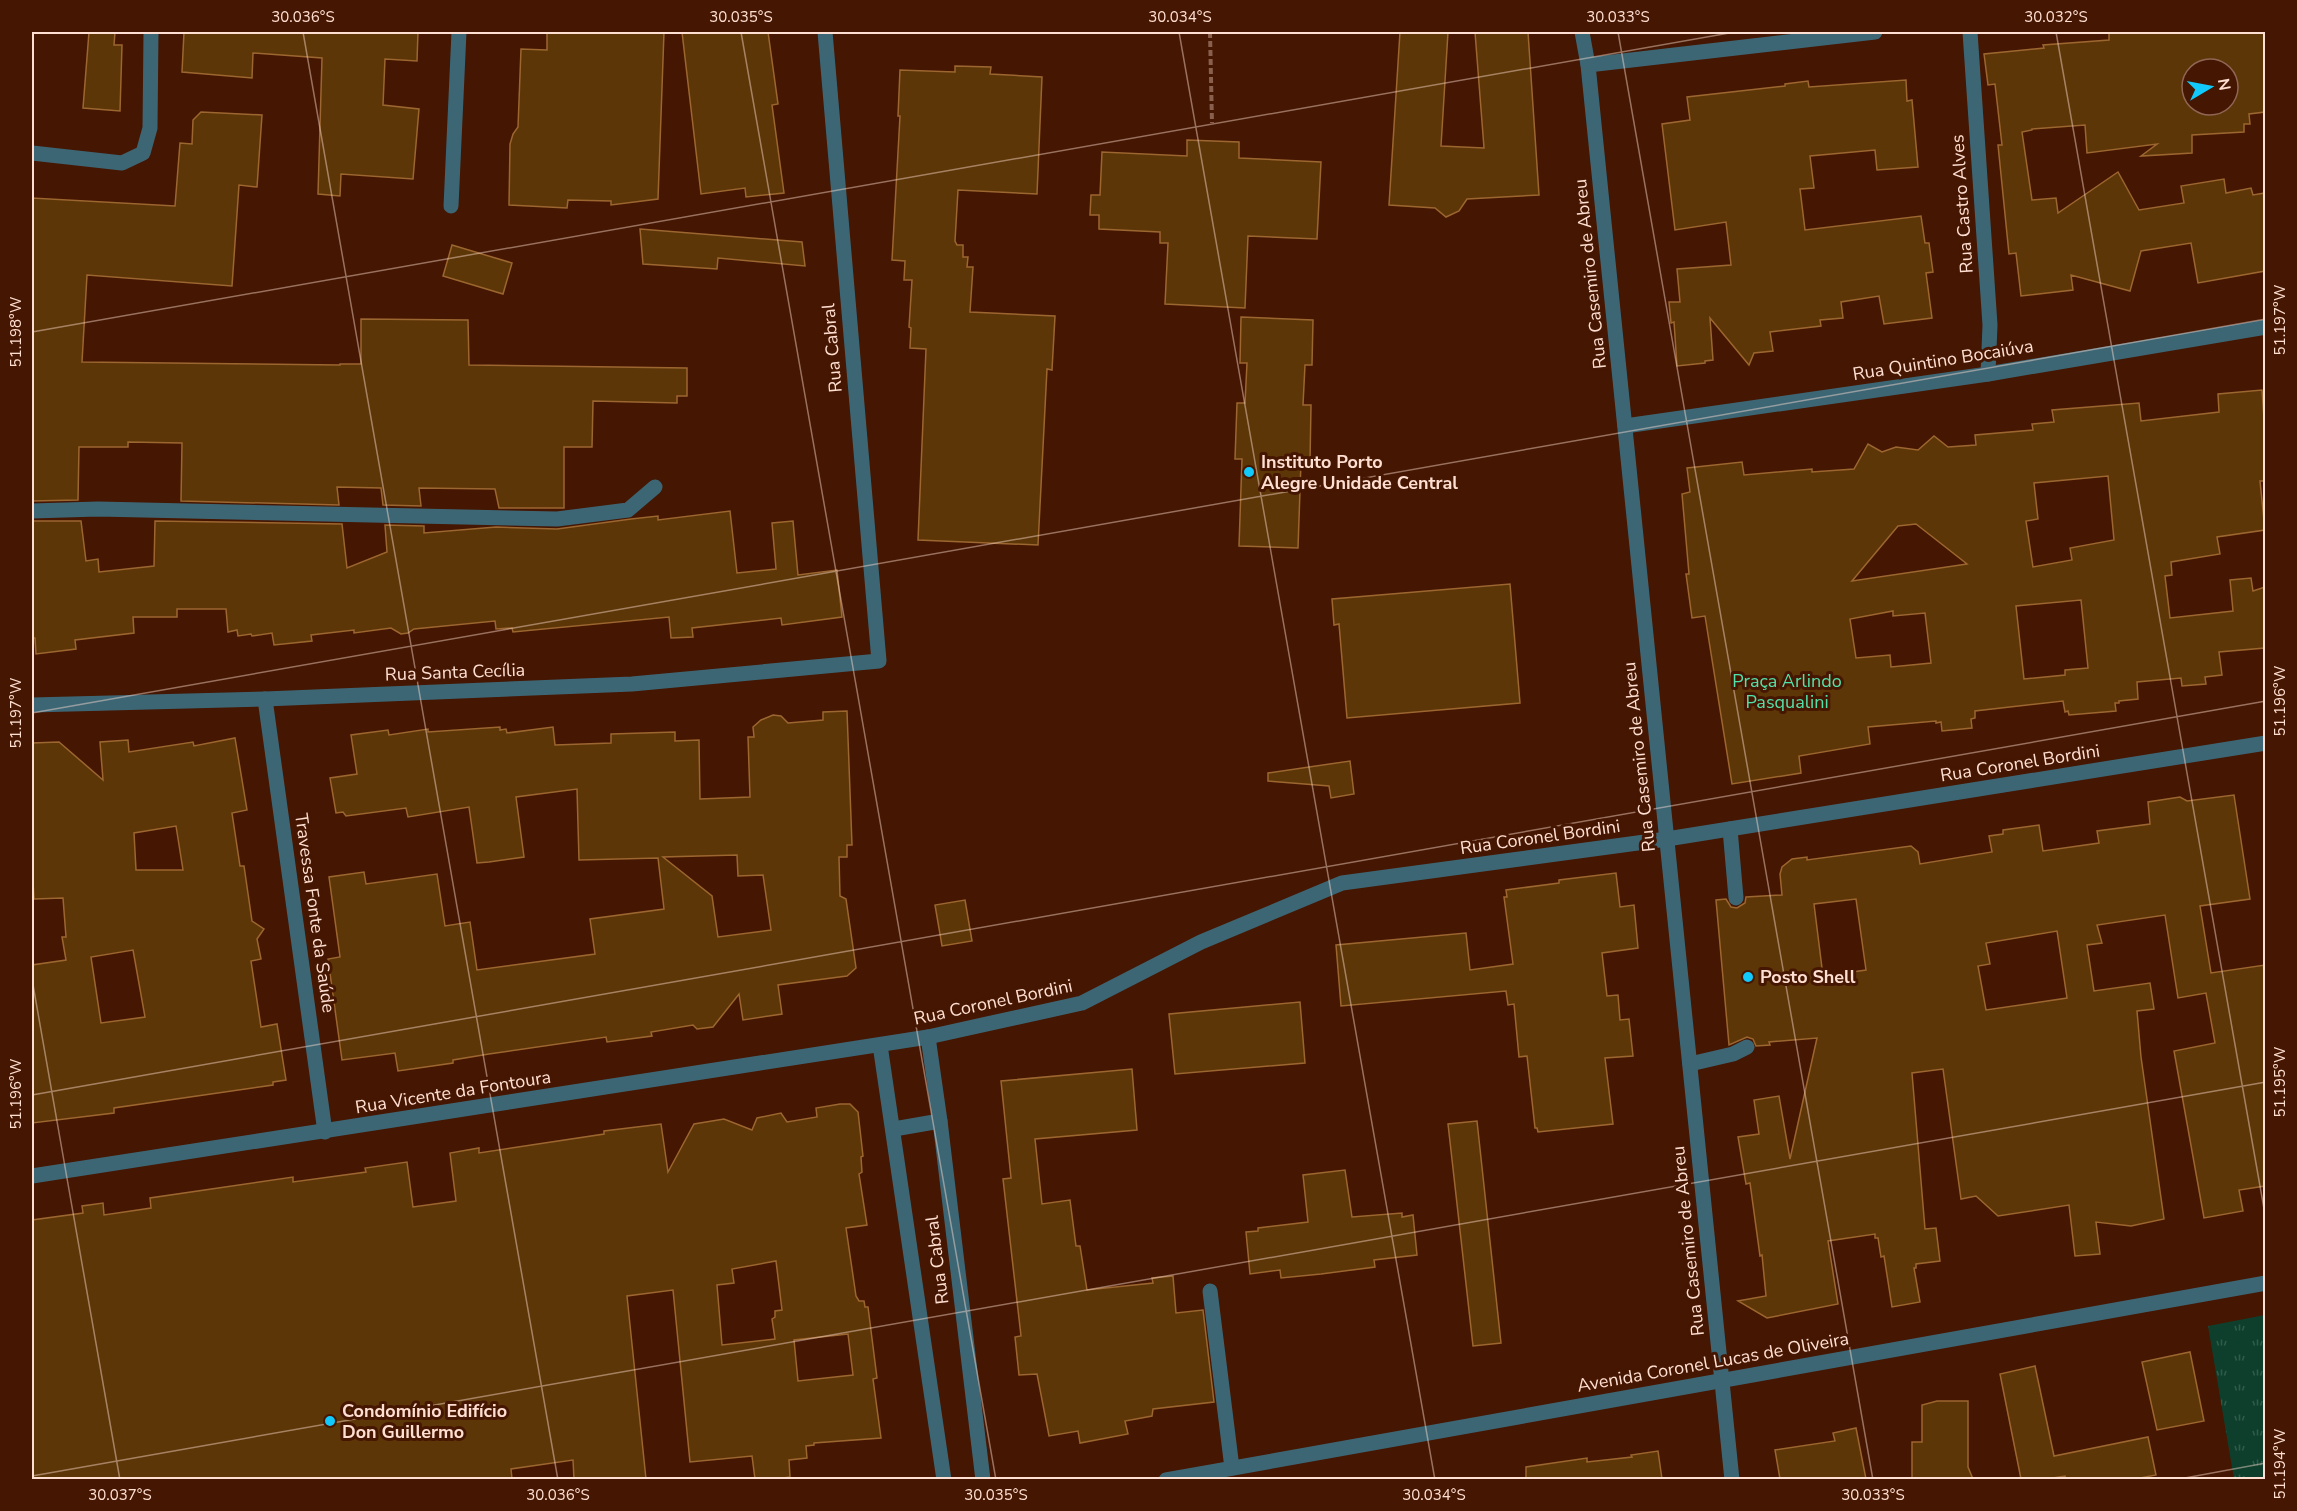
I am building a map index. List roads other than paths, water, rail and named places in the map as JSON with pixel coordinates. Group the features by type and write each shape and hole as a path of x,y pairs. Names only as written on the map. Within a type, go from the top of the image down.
{"street":[{"path":"32,153 122,163 143,153 150,128 151,32"},
{"path":"451,206 459,32"},
{"name":"Rua Cabral","path":"825,32 879,661"},
{"name":"Rua Casemiro de Abreu","path":"1582,32 1588,65 1732,1479"},
{"path":"1588,65 1875,32"},
{"name":"Rua Castro Alves","path":"1970,32 1990,325 1988,374"},
{"name":"Rua Quintino Bocaiúva","path":"1625,426 1988,374 2265,327"},
{"path":"32,511 109,509 556,519 628,510 655,487"},
{"name":"Rua Santa Cecília","path":"32,705 265,699 632,684 879,661"},
{"name":"Travessa Fonte da Saúde","path":"265,699 325,1132"},
{"name":"Rua Coronel Bordini","path":"880,1045 928,1037 1082,1003 1202,942 1342,883 1730,829 2265,743"},
{"path":"1730,829 1736,898"},
{"name":"Rua Cabral","path":"928,1037 983,1479"},
{"name":"Rua Cabral","path":"880,1045 944,1479"},
{"name":"Rua Vicente da Fontoura","path":"32,1176 880,1045"},
{"path":"1690,1064 1747,1047"},
{"path":"894,1129 940,1121"},
{"name":"Avenida Coronel Lucas de Oliveira","path":"1166,1479 2265,1283"},
{"path":"1210,1291 1232,1468"}],"place":[{"name":"Instituto Porto Alegre Unidade Central","path":"1249,472"},
{"name":"Posto Shell","path":"1748,977"},
{"name":"Condomínio Edifício Don Guillermo","path":"330,1421"}],"park label":[{"name":"Praça Arlindo Pasqualini","path":"1787,691"}]}
